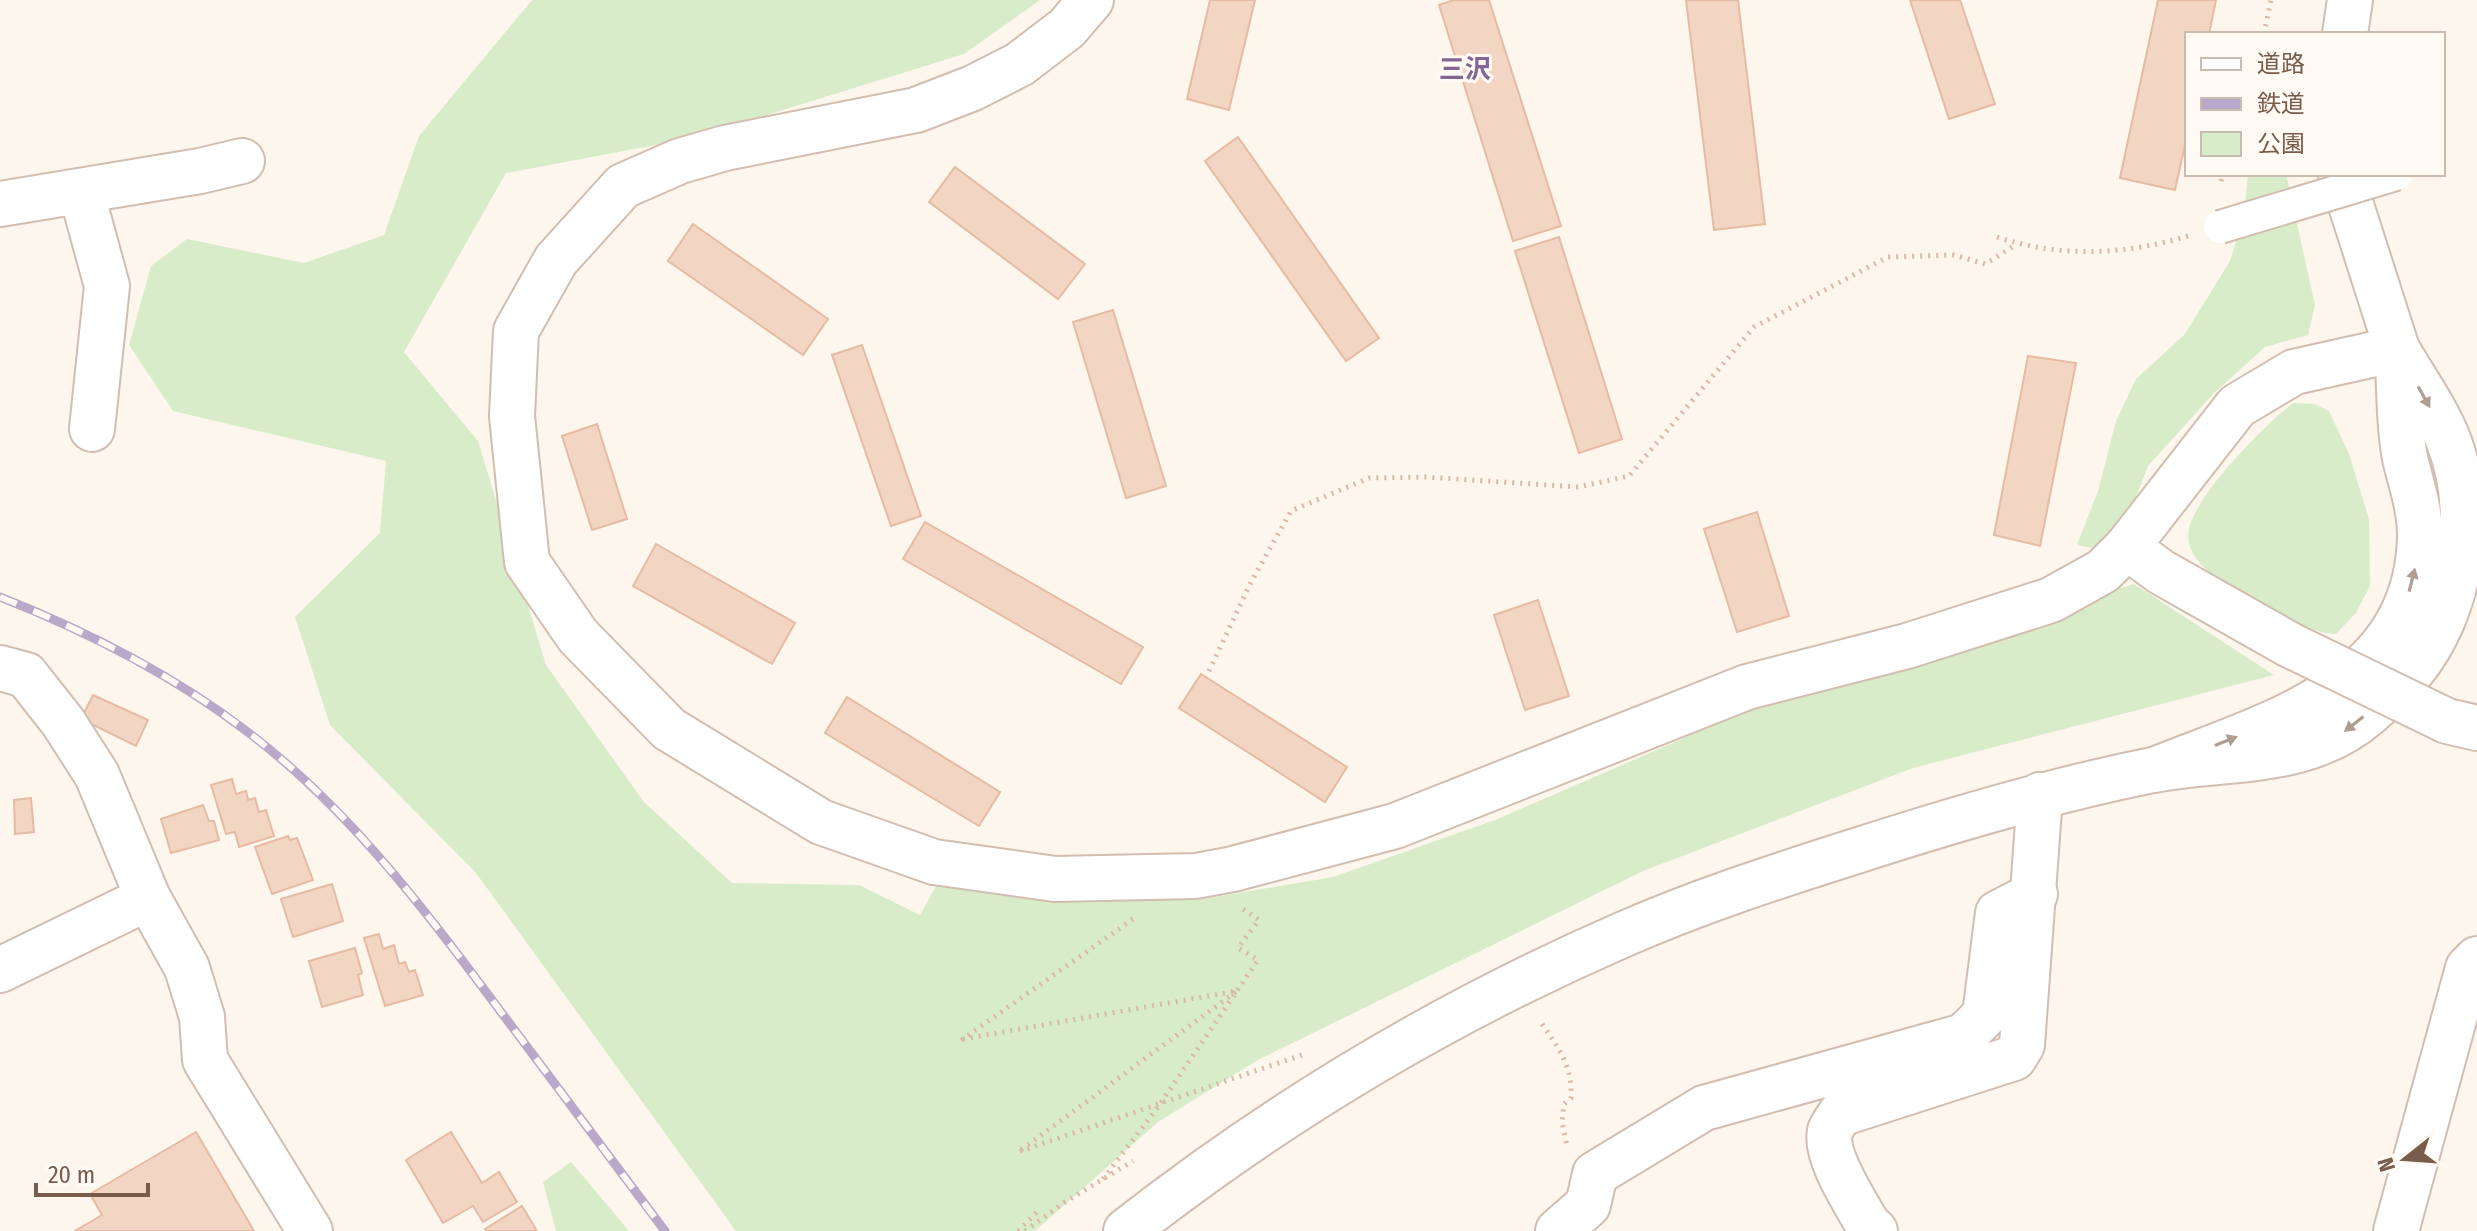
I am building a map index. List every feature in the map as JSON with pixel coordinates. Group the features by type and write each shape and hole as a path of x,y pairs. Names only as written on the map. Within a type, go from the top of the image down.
{"street":[{"path":"1091,0 1067,28 1020,64 973,88 916,110 695,156 623,186 556,260 516,331 512,416 527,562 578,636 669,729 821,822 934,862 1055,879 1196,876 1309,851 1395,826 1747,687 1907,646 2051,600 2103,571 2127,547 2237,406 2294,372 2397,349"},
{"path":"2325,0 2327,32"},
{"path":"2345,32 2350,0"},
{"path":"0,204 242,161"},
{"path":"1126,1231 1252,1138 1350,1075 1523,981 1623,934 1738,891 2040,795 2154,770 2268,725 2340,689 2377,656 2397,626 2413,580 2420,537 2416,496 2405,456 2397,349 2342,176"},
{"path":"2220,227 2389,176"},
{"path":"81,191 107,286 92,429"},
{"path":"2127,547 2161,572 2290,645 2462,725"},
{"path":"0,668 26,675 63,722 97,775 148,898 187,968 202,1017 205,1060 310,1231"},
{"path":"1875,1231 1843,1179 1830,1148 1830,1130 1840,1114 2014,1058 2022,1045 2040,795"},
{"path":"1578,1222 1595,1174 1704,1108 1964,1036 1985,1015 1998,913 2035,894"},
{"path":"0,970 148,898"},
{"path":"2396,1231 2468,968 2477,959"}],"path":[{"path":"2264,32 2271,0"},
{"path":"2221,181 2222,176"},
{"path":"1997,237 2017,244 2074,253 2141,250 2220,227"},
{"path":"1209,671 1250,584 1291,511 1369,478 1426,477 1578,487 1629,476 1754,327 1888,257 1954,255 1985,264 2017,244"},
{"path":"1103,1179 1158,1107 1258,960 1238,948 1259,920 1196,876"},
{"path":"1144,912 963,1039 1237,991"},
{"path":"1237,991 1018,1152 1158,1107 1315,1050"},
{"path":"1542,1024 1562,1051 1572,1080 1571,1098 1564,1104 1562,1122 1568,1145 1562,1159"},
{"path":"1025,1231 1133,1161"},
{"path":"1018,1231 1038,1211"}],"green space":[{"path":"532,0 1040,0 964,54 693,138 506,173 404,352 478,441 546,665 644,802 732,883 859,885 920,915 941,877 1047,898 1197,900 1333,877 1495,820 1682,739 1774,691 2134,584 2274,675 1913,768 1643,871 1258,1060 1158,1122 1035,1231 736,1231 476,873 330,725 295,617 380,533 386,461 173,411 129,345 151,266 187,239 304,263 384,235 419,136"},
{"path":"2248,176 2286,176 2315,305 2308,335 2265,347 2213,394 2148,466 2131,510 2102,550 2077,545 2098,491 2116,421 2136,379 2185,334 2230,261 2244,216"},
{"path":"2293,403 2314,404 2329,411 2349,454 2369,519 2370,586 2356,613 2336,634 2306,627 2237,591 2204,567 2190,547 2188,536 2191,521 2214,484 2247,446"},
{"path":"571,1162 629,1231 556,1231 543,1182"}],"building":[{"path":"1210,0 1255,0 1229,110 1187,99"},
{"path":"1454,0 1489,0 1561,226 1513,241 1439,5"},
{"path":"1686,0 1738,0 1765,224 1714,230"},
{"path":"1910,0 1960,0 1995,104 1949,119"},
{"path":"2158,0 2216,0 2209,32 2185,32 2185,145 2175,190 2120,178"},
{"path":"1238,137 1379,338 1346,361 1205,161"},
{"path":"955,167 1085,264 1058,299 929,202"},
{"path":"693,224 828,319 803,355 668,261"},
{"path":"1559,237 1622,439 1579,453 1515,251"},
{"path":"1113,310 1166,486 1126,498 1073,322"},
{"path":"862,345 921,516 891,526 832,355"},
{"path":"2028,356 2076,363 2040,546 1994,535"},
{"path":"597,424 627,519 592,530 562,436"},
{"path":"1757,512 1789,616 1737,632 1704,529"},
{"path":"925,522 1143,647 1121,684 903,559"},
{"path":"656,544 795,623 772,664 633,586"},
{"path":"1538,600 1569,696 1525,710 1494,615"},
{"path":"1201,674 1347,767 1325,802 1179,708"},
{"path":"93,695 148,720 136,746 81,719"},
{"path":"847,697 1000,792 979,826 825,733"},
{"path":"232,779 236,794 246,791 248,800 255,798 259,812 266,810 274,836 239,847 235,832 226,834 211,785"},
{"path":"31,798 34,832 15,834 14,800"},
{"path":"203,805 209,821 214,821 219,840 171,853 161,819"},
{"path":"288,836 290,840 297,838 313,880 272,894 255,847"},
{"path":"332,884 343,921 293,937 281,899"},
{"path":"379,934 383,949 394,945 399,964 405,962 409,972 415,970 423,995 385,1006 364,938"},
{"path":"355,948 362,973 358,975 363,995 322,1007 309,961"},
{"path":"196,1132 254,1231 75,1231 102,1215 90,1194"},
{"path":"451,1132 482,1183 499,1172 517,1202 483,1222 473,1206 443,1223 406,1160"},
{"path":"522,1206 537,1231 486,1231 485,1229"}],"railway":[{"path":"0,597 96,639 188,690 245,730 318,792 414,898 665,1231"}],"district":[{"name":"三沢","path":"1465,69"}]}
